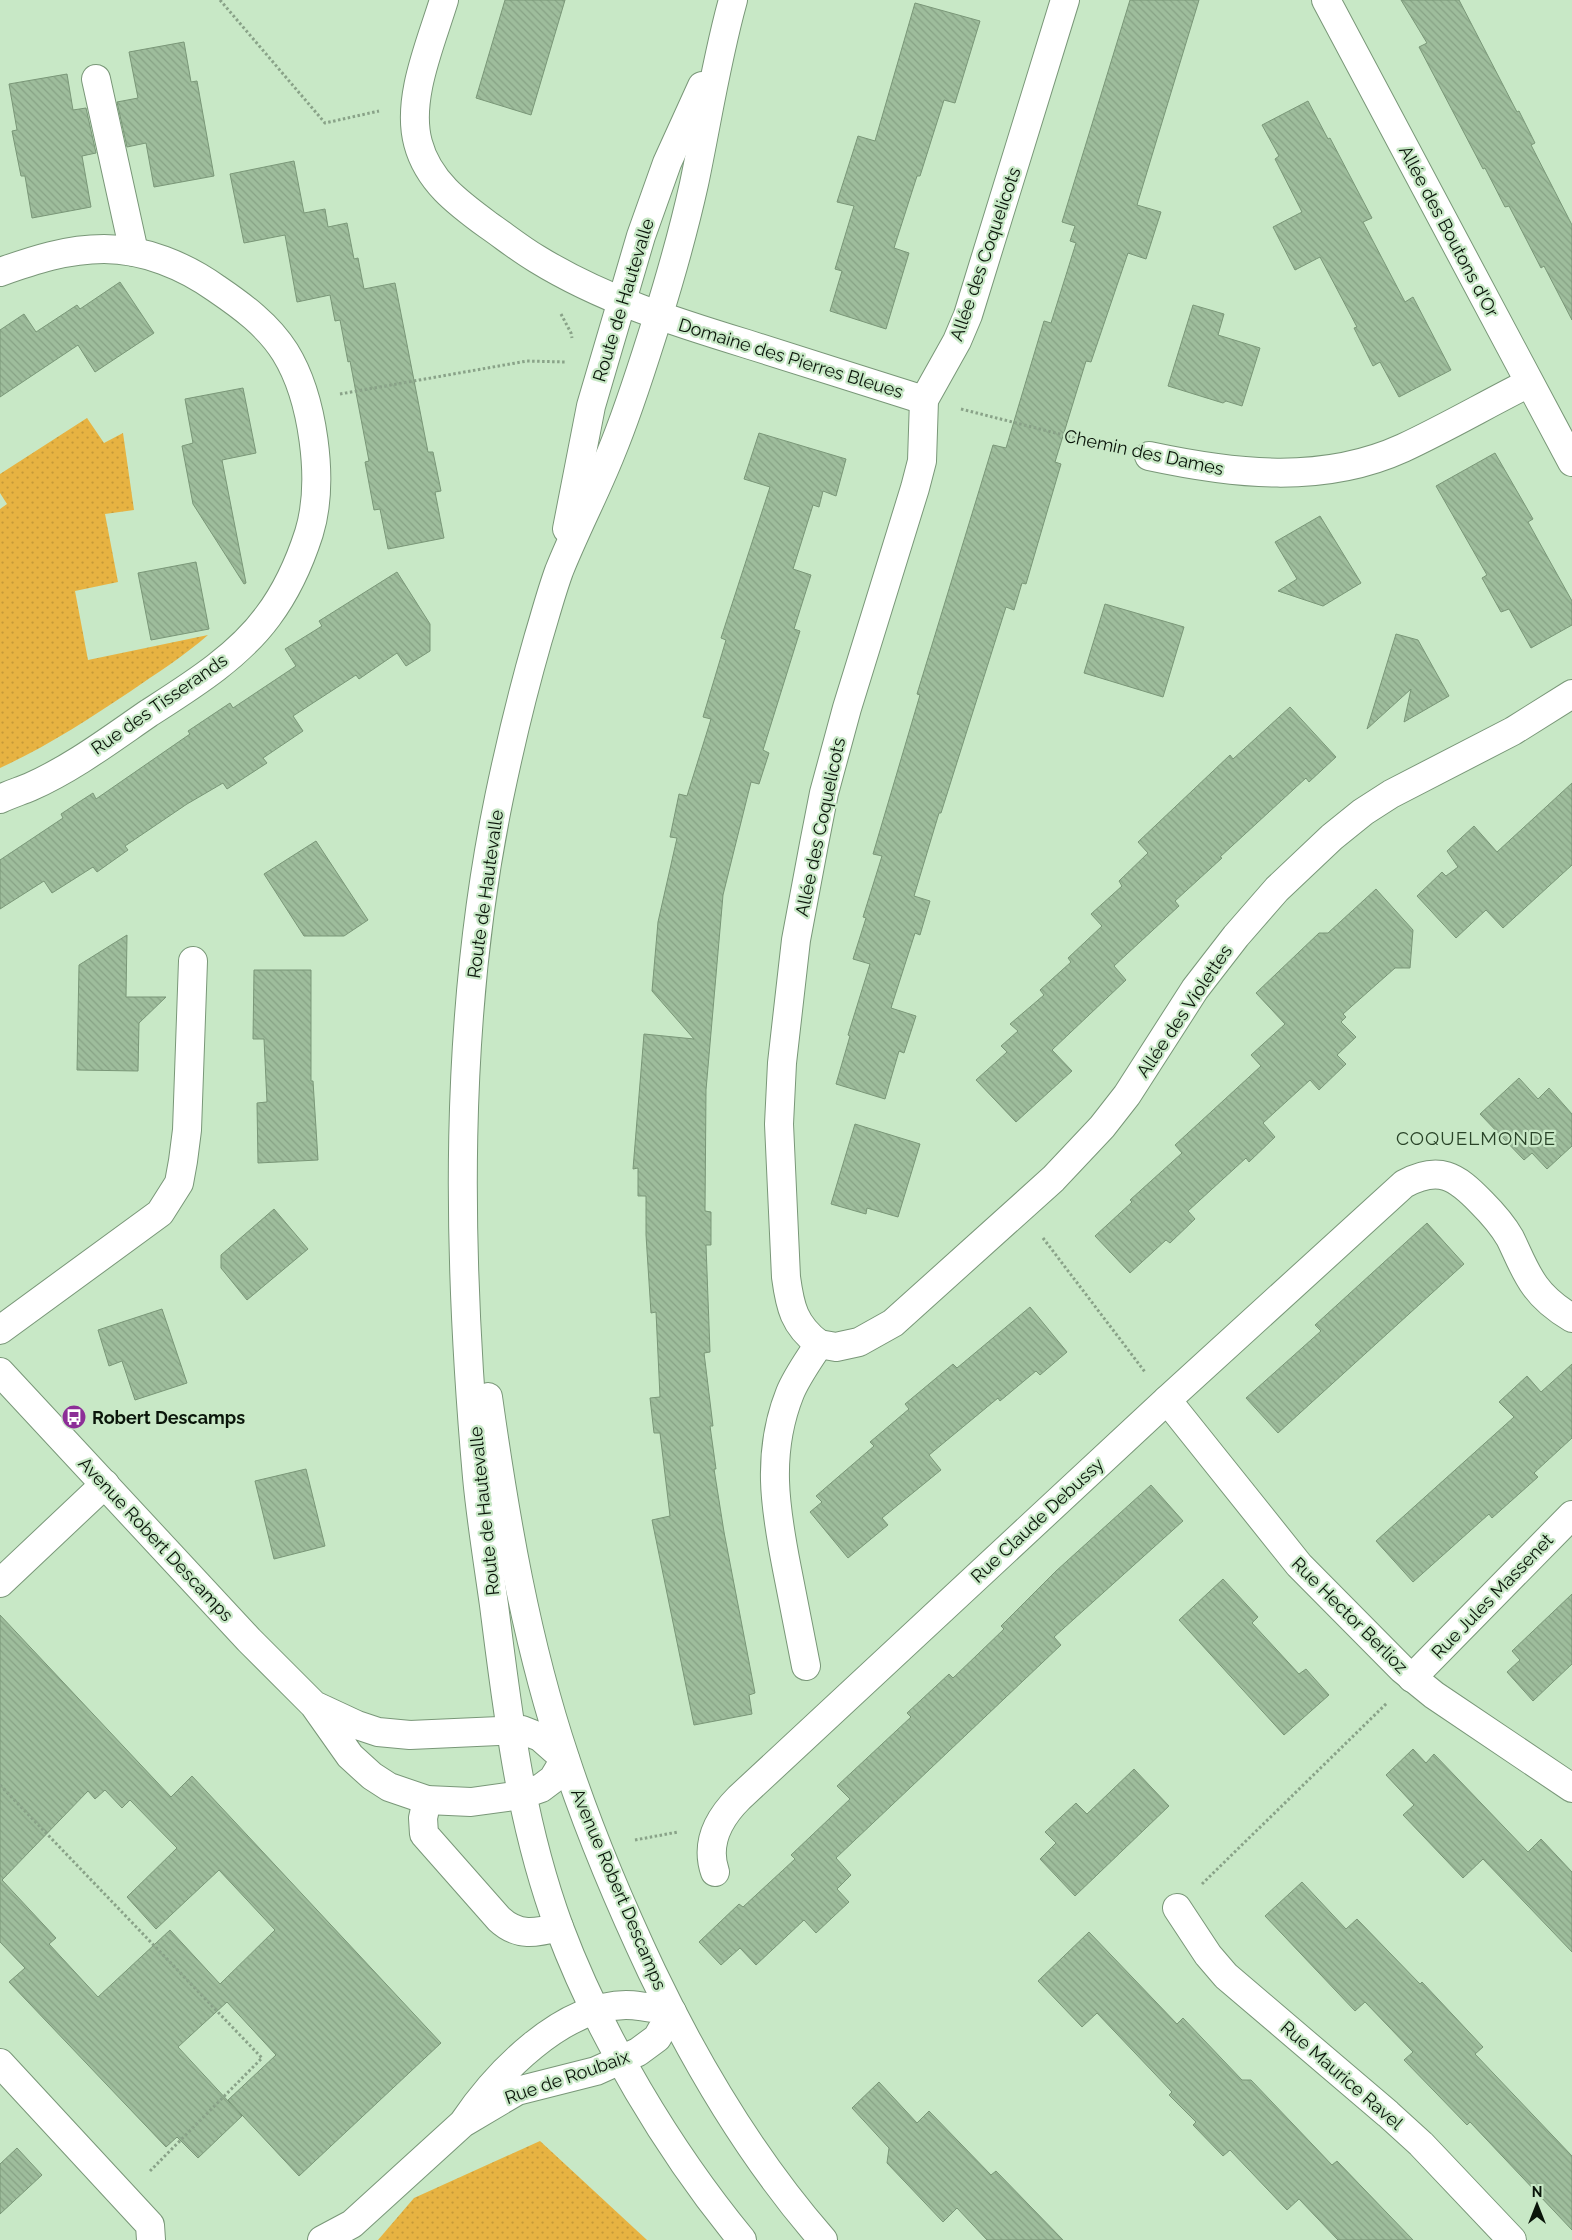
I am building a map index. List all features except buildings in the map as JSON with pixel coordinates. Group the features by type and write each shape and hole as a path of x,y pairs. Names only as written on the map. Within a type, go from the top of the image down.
{"street":[{"name":"Domaine des Pierres Bleues","path":"444,0 419,83 416,104 416,134 421,153 441,186 454,200 538,260 580,282 658,316 924,400"},
{"name":"Route de Hautevalle","path":"559,571 613,450 658,316 694,185 722,39 733,0"},
{"name":"Allée des Coquelicots","path":"819,1344 806,1334 796,1320 789,1300 786,1277 779,1124 787,1018 796,940 824,793 852,691 922,461 924,400 957,341 968,315 1065,0"},
{"name":"Allée des Boutons d'Or","path":"1326,0 1572,462"},
{"name":"Route de Hautevalle","path":"521,1795 510,1730 478,1480 464,1225 463,1146 465,1073 477,932 487,861 517,719 559,571 586,425 654,195 722,39"},
{"path":"96,79 134,252"},
{"name":"Rue des Tisserands","path":"0,272 34,260 73,251 106,249 134,252 170,263 202,278 262,324 285,352 301,386 305,401 314,450 315,496 309,531 295,568 268,617 221,663 190,687 70,765 31,786 0,798"},
{"name":"Chemin des Dames","path":"1149,456 1204,468 1270,474 1304,472 1345,465 1369,460 1403,448 1529,383"},
{"name":"Allée des Violettes","path":"819,1344 836,1347 859,1342 893,1323 1021,1209 1072,1160 1107,1121 1146,1067 1196,989 1236,936 1277,889 1332,837 1363,812 1391,794 1513,731 1572,694"},
{"path":"0,1330 160,1214 179,1183 187,1130 193,961"},
{"name":"Rue Claude Debussy","path":"715,1872 711,1856 712,1839 725,1814 739,1798 1167,1400 1398,1189 1411,1180 1426,1175 1442,1174 1462,1182 1503,1227 1529,1277 1540,1293 1552,1306 1572,1318"},
{"name":"Route de Hautevalle","path":"464,1225 490,1412 520,1589 549,1706 565,1759"},
{"path":"806,1666 778,1523 774,1490 774,1461 778,1428 790,1392 819,1344"},
{"name":"Avenue Robert Descamps","path":"0,1372 243,1633 314,1705 350,1756 372,1776 388,1787 427,1800 457,1802 521,1795 548,1785 565,1759"},
{"name":"Rue Hector Berlioz","path":"1167,1400 1299,1565 1412,1678 1434,1695 1572,1788"},
{"path":"0,1583 106,1484"},
{"name":"Rue Jules Massenet","path":"1412,1678 1572,1515"},
{"name":"Avenue Robert Descamps","path":"314,1705 357,1725 378,1732 410,1734 510,1730 533,1733 565,1759 620,1902 672,2012 716,2094 776,2181 823,2240"},
{"path":"521,1795 531,1841 559,1927 596,2009 660,2127 717,2210 742,2240"},
{"path":"427,1800 423,1818 424,1834 499,1919 507,1926 522,1932 537,1933 559,1927"},
{"name":"Rue Maurice Ravel","path":"1177,1908 1208,1955 1226,1976 1421,2144 1512,2240"},
{"name":"Rue de Roubaix","path":"322,2240 352,2224 463,2122 517,2091 596,2071 622,2060 657,2038 672,2012 625,2005 596,2009 558,2028 517,2059 480,2097 463,2122"},
{"path":"0,2063 150,2225 151,2240"}],"path":[{"path":"220,0 325,123 416,104"},
{"path":"305,401 527,361 573,362"},
{"name":"Chemin des Dames","path":"924,400 1149,456"},
{"path":"1021,1209 1167,1400"},
{"path":"1177,1908 1412,1678"},
{"path":"0,1785 262,2058 124,2198"},
{"path":"598,1848 676,1832 712,1839"}],"shaded area":[{"path":"87,418 104,443 123,433 134,510 105,514 118,582 75,591 88,660 208,635 190,650 99,712 51,742 0,768 0,509 7,504 0,493 0,474"},
{"path":"540,2141 647,2240 378,2240 414,2198"}],"place":[{"name":"Robert Descamps","path":"74,1417"}],"district":[{"name":"COQUELMONDE","path":"1476,1138"}]}
